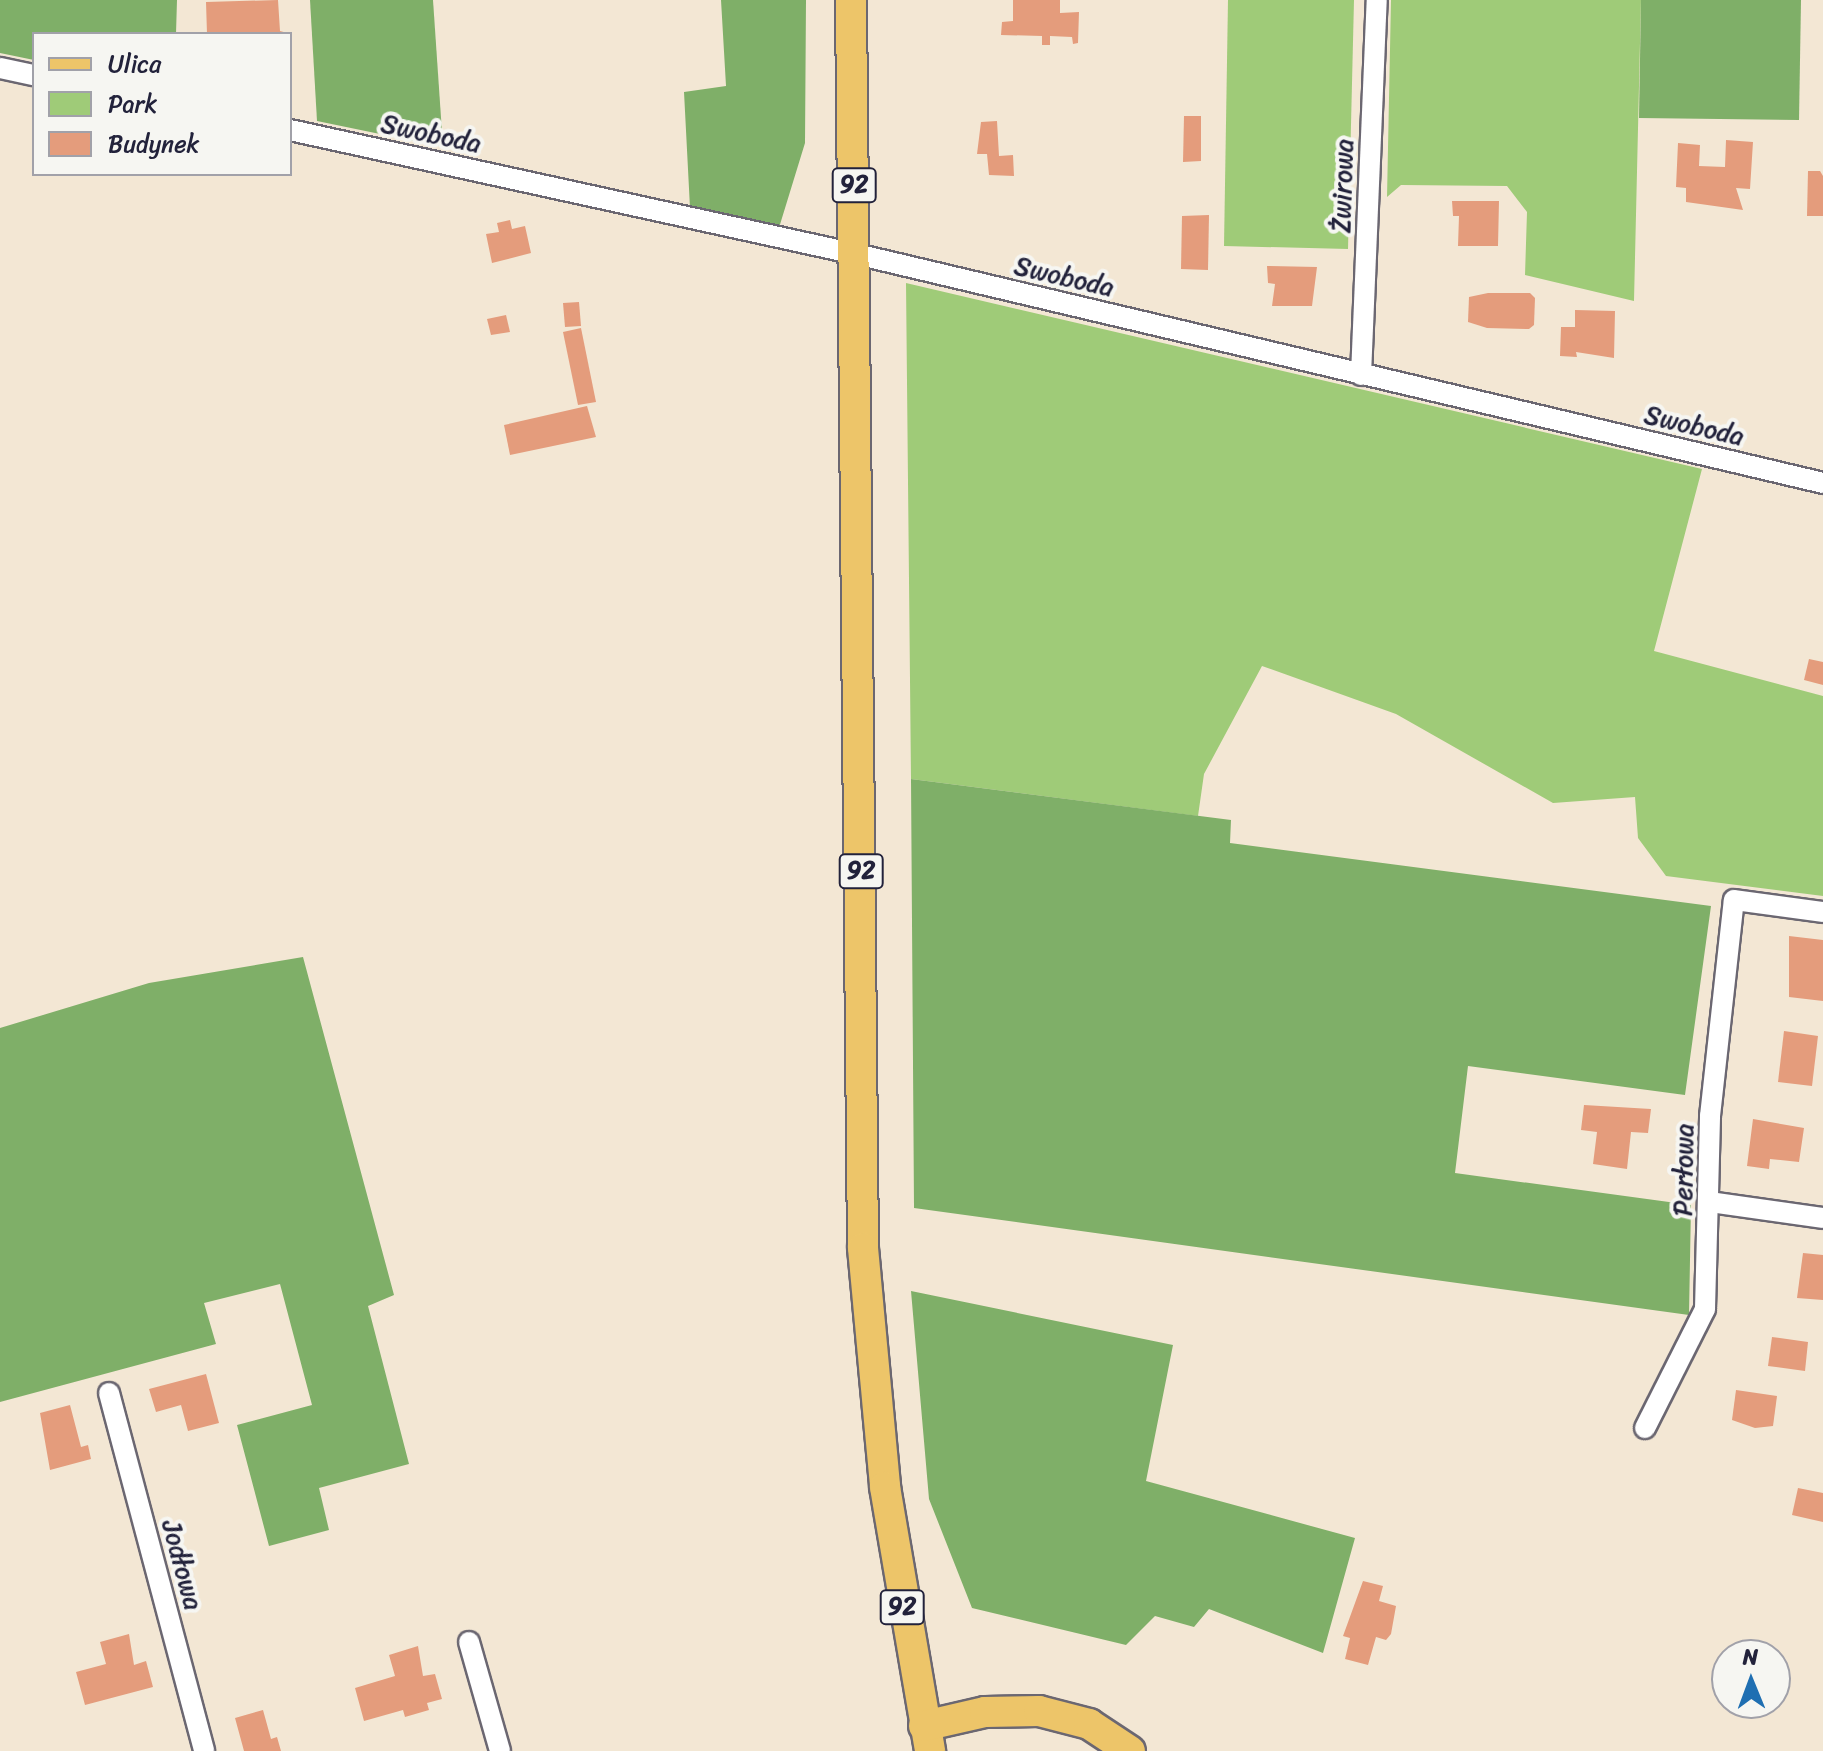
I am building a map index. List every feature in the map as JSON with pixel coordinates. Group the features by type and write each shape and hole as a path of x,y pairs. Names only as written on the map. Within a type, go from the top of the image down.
{"main road":[{"name":"92","path":"851,0 856,254 863,1248 885,1487 927,1738"},
{"path":"927,1738 985,1712 1039,1711 1089,1724 1130,1751"}],"street":[{"name":"Żwirowa","path":"1361,375 1377,0"},
{"path":"0,68 32,75"},
{"name":"Swoboda","path":"292,130 856,254 1823,483"},
{"name":"Perłowa","path":"1645,1428 1705,1309 1710,1116 1734,900 1823,912"},
{"path":"1710,1202 1823,1218"},
{"name":"Jodłowa","path":"109,1393 204,1751"},
{"path":"469,1642 500,1751"}],"green space":[{"path":"0,0 177,0 176,32 32,32 32,60 0,53"},
{"path":"310,0 433,0 443,147 317,121"},
{"path":"721,0 806,0 805,143 778,231 690,208 684,92 726,86"},
{"path":"1228,0 1354,0 1348,249 1224,246"},
{"path":"1391,0 1641,0 1634,301 1525,275 1527,212 1507,186 1401,185 1387,197"},
{"path":"1641,0 1801,0 1799,120 1639,118"},
{"path":"906,283 1702,469 1654,651 1823,696 1823,896 1666,876 1638,838 1635,797 1553,803 1396,714 1262,666 1204,774 1198,816 911,779"},
{"path":"911,779 1231,820 1230,843 1711,906 1685,1095 1468,1066 1455,1173 1691,1205 1689,1315 914,1208"},
{"path":"303,957 394,1295 368,1306 409,1464 319,1488 329,1530 269,1546 237,1425 312,1405 280,1284 204,1303 216,1344 0,1402 0,1028 149,983"},
{"path":"911,1291 1173,1345 1146,1481 1355,1538 1323,1653 1209,1609 1194,1627 1155,1616 1126,1645 972,1608 929,1499"}],"building":[{"path":"278,0 280,31 284,32 207,32 206,2"},
{"path":"1013,0 1060,0 1060,13 1079,12 1078,43 1073,44 1072,37 1050,36 1050,45 1042,45 1042,36 1001,35 1002,22 1013,21"},
{"path":"1184,116 1201,116 1201,161 1183,162"},
{"path":"997,121 999,156 1013,155 1014,176 989,175 987,154 977,154 981,122"},
{"path":"1726,140 1753,142 1750,189 1736,188 1743,210 1686,202 1686,188 1676,187 1678,143 1700,145 1699,166 1725,167"},
{"path":"1808,171 1820,171 1823,176 1823,216 1807,216"},
{"path":"1452,201 1499,201 1498,246 1458,246 1459,216 1453,216"},
{"path":"1209,215 1208,270 1181,269 1182,216"},
{"path":"510,220 512,229 525,226 531,253 492,263 486,234 499,232 497,223"},
{"path":"1267,266 1317,267 1312,306 1272,306 1275,284 1268,283"},
{"path":"1488,293 1530,293 1535,298 1534,325 1529,329 1487,328 1468,322 1469,297"},
{"path":"579,302 581,326 565,327 563,303"},
{"path":"1575,310 1615,311 1614,358 1576,352 1577,357 1560,356 1561,327 1575,327"},
{"path":"506,315 510,332 491,335 487,319"},
{"path":"581,328 596,402 578,405 563,332"},
{"path":"587,406 596,437 510,455 504,425"},
{"path":"1809,659 1823,662 1823,685 1804,680"},
{"path":"1789,936 1823,940 1823,1001 1789,997"},
{"path":"1784,1031 1818,1036 1812,1086 1778,1082"},
{"path":"1584,1105 1651,1109 1648,1133 1631,1132 1627,1169 1593,1164 1597,1132 1581,1130"},
{"path":"1753,1119 1804,1128 1799,1162 1770,1159 1769,1169 1747,1166"},
{"path":"1803,1253 1823,1255 1823,1300 1797,1298"},
{"path":"1772,1337 1808,1342 1805,1371 1768,1366"},
{"path":"206,1374 219,1423 188,1431 181,1405 156,1412 149,1389"},
{"path":"1736,1390 1777,1396 1773,1426 1755,1428 1732,1420"},
{"path":"70,1405 81,1447 88,1445 91,1459 50,1470 40,1413"},
{"path":"1798,1488 1823,1493 1823,1522 1792,1515"},
{"path":"1363,1581 1383,1586 1379,1601 1396,1606 1391,1634 1386,1640 1376,1637 1368,1665 1345,1659 1350,1638 1343,1636"},
{"path":"129,1634 134,1665 146,1661 153,1687 85,1705 76,1672 106,1664 100,1642"},
{"path":"418,1646 423,1676 435,1674 442,1699 427,1703 429,1710 405,1717 403,1710 364,1721 355,1688 395,1676 389,1655"},
{"path":"263,1710 271,1739 277,1737 281,1751 244,1751 235,1718"}]}
